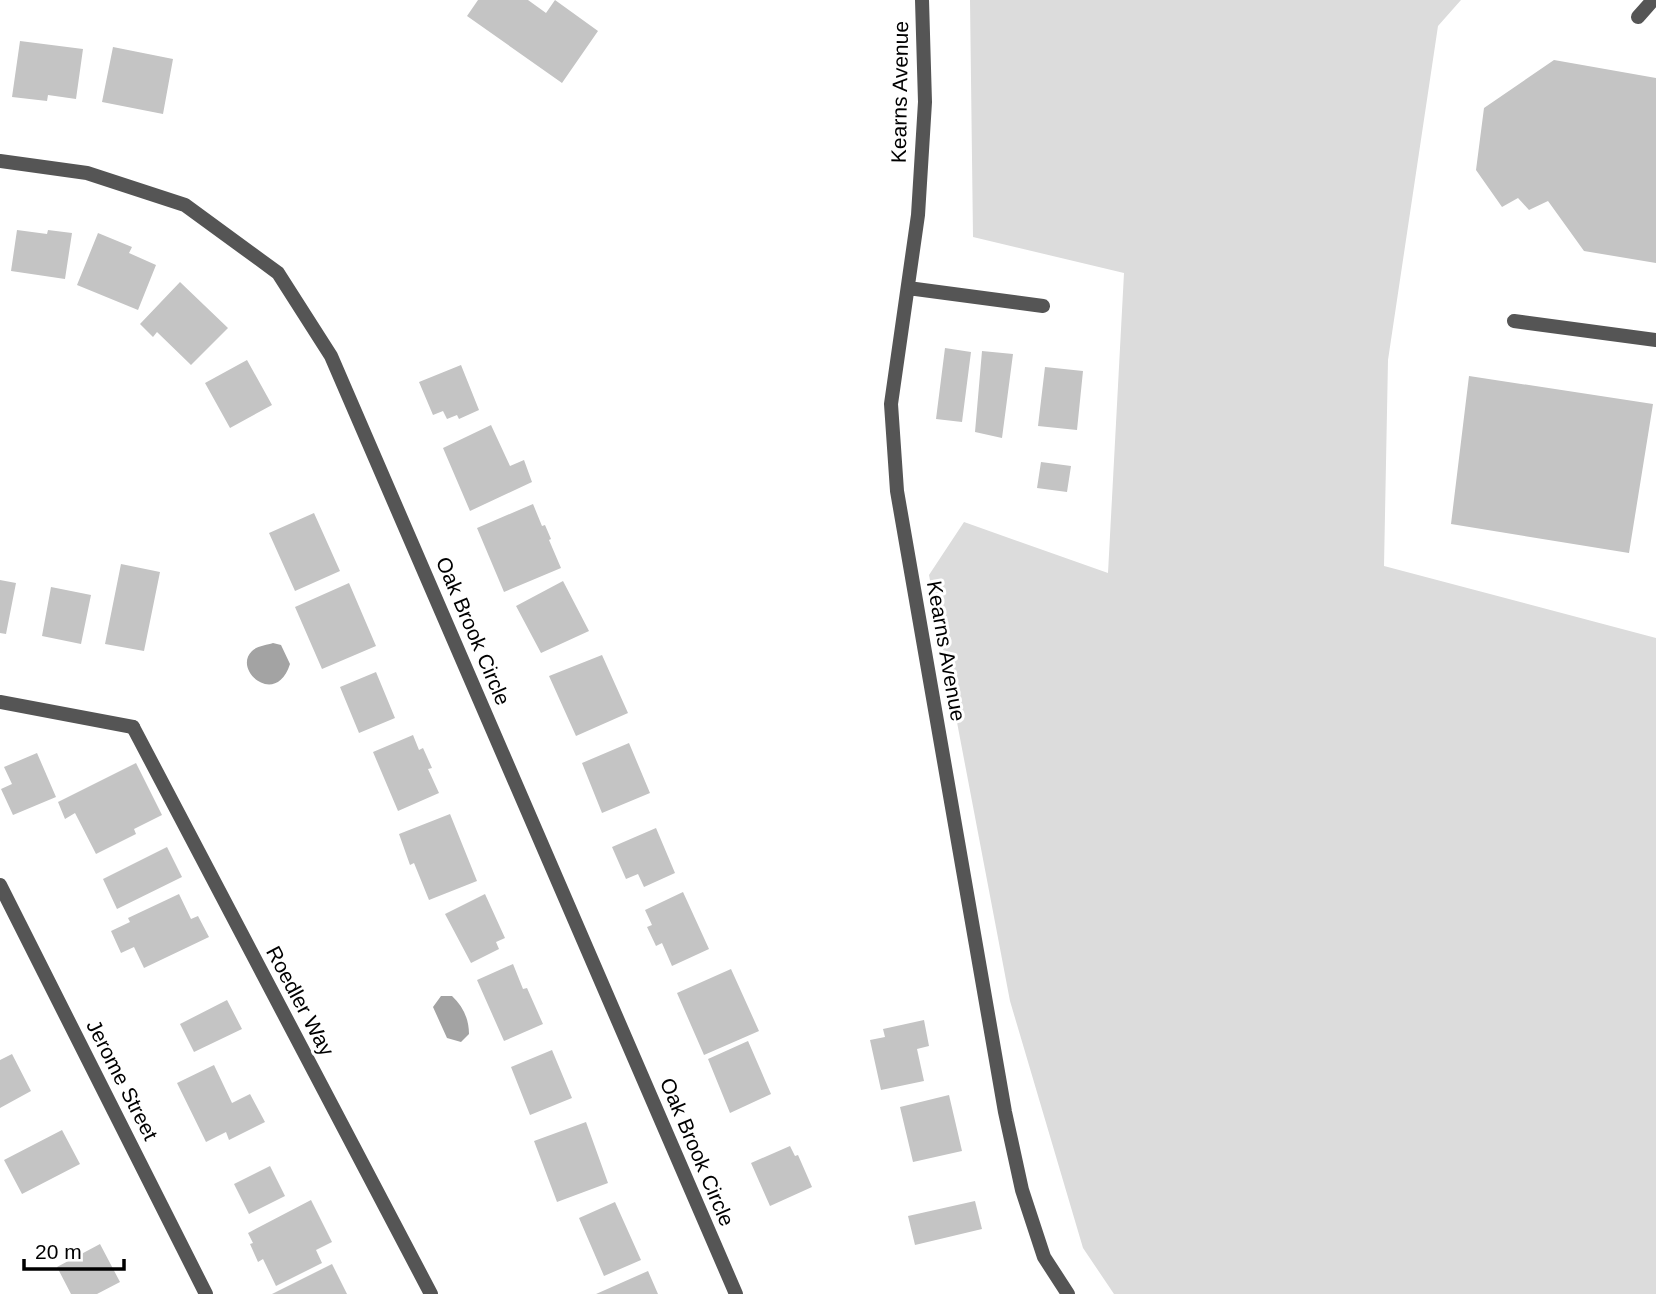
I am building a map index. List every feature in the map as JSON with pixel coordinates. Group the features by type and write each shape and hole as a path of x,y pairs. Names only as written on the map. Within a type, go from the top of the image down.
{"street":[{"name":"Kearns Avenue","path":"922,0 925,102 918,215 891,404 897,491 1005,1112 1023,1190 1044,1257 1068,1294"},
{"path":"1639,17 1653,0"},
{"name":"Oak Brook Circle","path":"0,162 87,173 185,205 278,273 331,356 736,1294"},
{"path":"908,288 1043,306"},
{"path":"1514,321 1656,340"},
{"name":"Roedler Way","path":"0,702 132,727 431,1294"},
{"name":"Jerome Street","path":"0,885 206,1294"}],"shaded area":[{"path":"970,0 1461,0 1438,26 1388,360 1384,566 1656,638 1656,1294 1114,1294 1083,1248 1010,1001 929,575 964,522 1108,573 1124,273 973,237"},
{"path":"273,643 281,645 290,664 284,677 275,683 267,684 252,675 247,659 254,649"},
{"path":"441,996 452,996 465,1013 469,1034 461,1042 447,1038 433,1007"}],"building":[{"path":"478,0 528,0 546,13 555,0 598,31 562,83 467,16"},
{"path":"20,41 83,49 76,99 48,95 47,101 12,97"},
{"path":"113,47 173,59 163,114 102,102"},
{"path":"1554,60 1656,78 1656,263 1584,251 1548,201 1529,210 1518,198 1502,207 1476,170 1484,108"},
{"path":"17,230 47,234 48,230 72,233 65,279 11,271"},
{"path":"98,233 132,247 129,253 156,265 138,310 77,285"},
{"path":"180,282 228,328 191,365 157,332 153,337 140,324"},
{"path":"945,348 971,352 962,422 936,419"},
{"path":"982,351 1013,354 1002,438 975,432"},
{"path":"247,360 272,405 230,428 205,383"},
{"path":"461,365 479,410 459,419 457,415 447,419 443,411 433,415 419,382"},
{"path":"1045,367 1083,371 1077,430 1038,426"},
{"path":"1469,376 1653,404 1629,553 1451,524"},
{"path":"491,425 510,466 524,460 532,482 470,511 443,448"},
{"path":"1041,462 1071,466 1067,492 1037,488"},
{"path":"533,504 542,526 545,525 561,568 504,592 477,528"},
{"path":"314,513 340,571 295,591 269,533"},
{"path":"121,564 160,572 144,651 105,644"},
{"path":"0,580 16,583 6,634 0,633"},
{"path":"563,581 589,631 541,653 516,606"},
{"path":"349,583 376,646 322,669 295,607"},
{"path":"51,587 91,595 81,644 42,636"},
{"path":"602,655 628,713 576,736 549,676"},
{"path":"376,672 395,718 359,733 340,687"},
{"path":"413,735 419,750 423,748 432,768 428,769 439,793 398,811 373,752"},
{"path":"629,743 650,793 602,813 582,763"},
{"path":"37,753 56,797 13,815 1,789 12,784 4,767"},
{"path":"136,763 162,815 134,829 136,834 96,854 75,813 65,819 58,802"},
{"path":"450,814 477,881 429,900 414,863 410,865 399,834"},
{"path":"656,828 675,873 644,887 638,874 626,879 612,847"},
{"path":"167,847 182,877 117,909 103,879"},
{"path":"683,892 709,949 672,966 662,943 656,946 647,927 652,925 645,910"},
{"path":"179,894 191,919 198,916 209,937 144,968 134,947 121,953 111,931 130,922 128,918"},
{"path":"485,894 505,938 496,942 499,949 471,963 445,914"},
{"path":"513,964 523,989 527,988 543,1024 504,1041 477,980"},
{"path":"731,969 759,1031 704,1055 677,993"},
{"path":"227,1000 242,1029 194,1052 180,1024"},
{"path":"924,1020 929,1046 917,1049 924,1081 881,1090 870,1040 885,1037 883,1029"},
{"path":"748,1041 771,1094 730,1113 708,1059"},
{"path":"552,1050 572,1098 530,1115 511,1067"},
{"path":"12,1054 31,1091 0,1108 0,1060"},
{"path":"214,1065 232,1103 250,1094 265,1122 229,1140 226,1132 206,1142 177,1083"},
{"path":"949,1095 962,1151 913,1162 900,1107"},
{"path":"586,1122 608,1183 557,1202 534,1141"},
{"path":"62,1130 80,1164 22,1194 4,1160"},
{"path":"790,1146 795,1156 798,1155 812,1187 770,1206 751,1163"},
{"path":"270,1166 285,1196 249,1214 234,1184"},
{"path":"311,1200 332,1242 316,1250 322,1263 276,1286 263,1259 258,1262 248,1233"},
{"path":"975,1201 982,1229 915,1245 908,1216"},
{"path":"615,1202 641,1260 604,1276 579,1218"},
{"path":"100,1244 120,1282 97,1294 71,1294 57,1267"},
{"path":"332,1264 347,1294 272,1294"},
{"path":"648,1271 658,1294 596,1294"}]}
